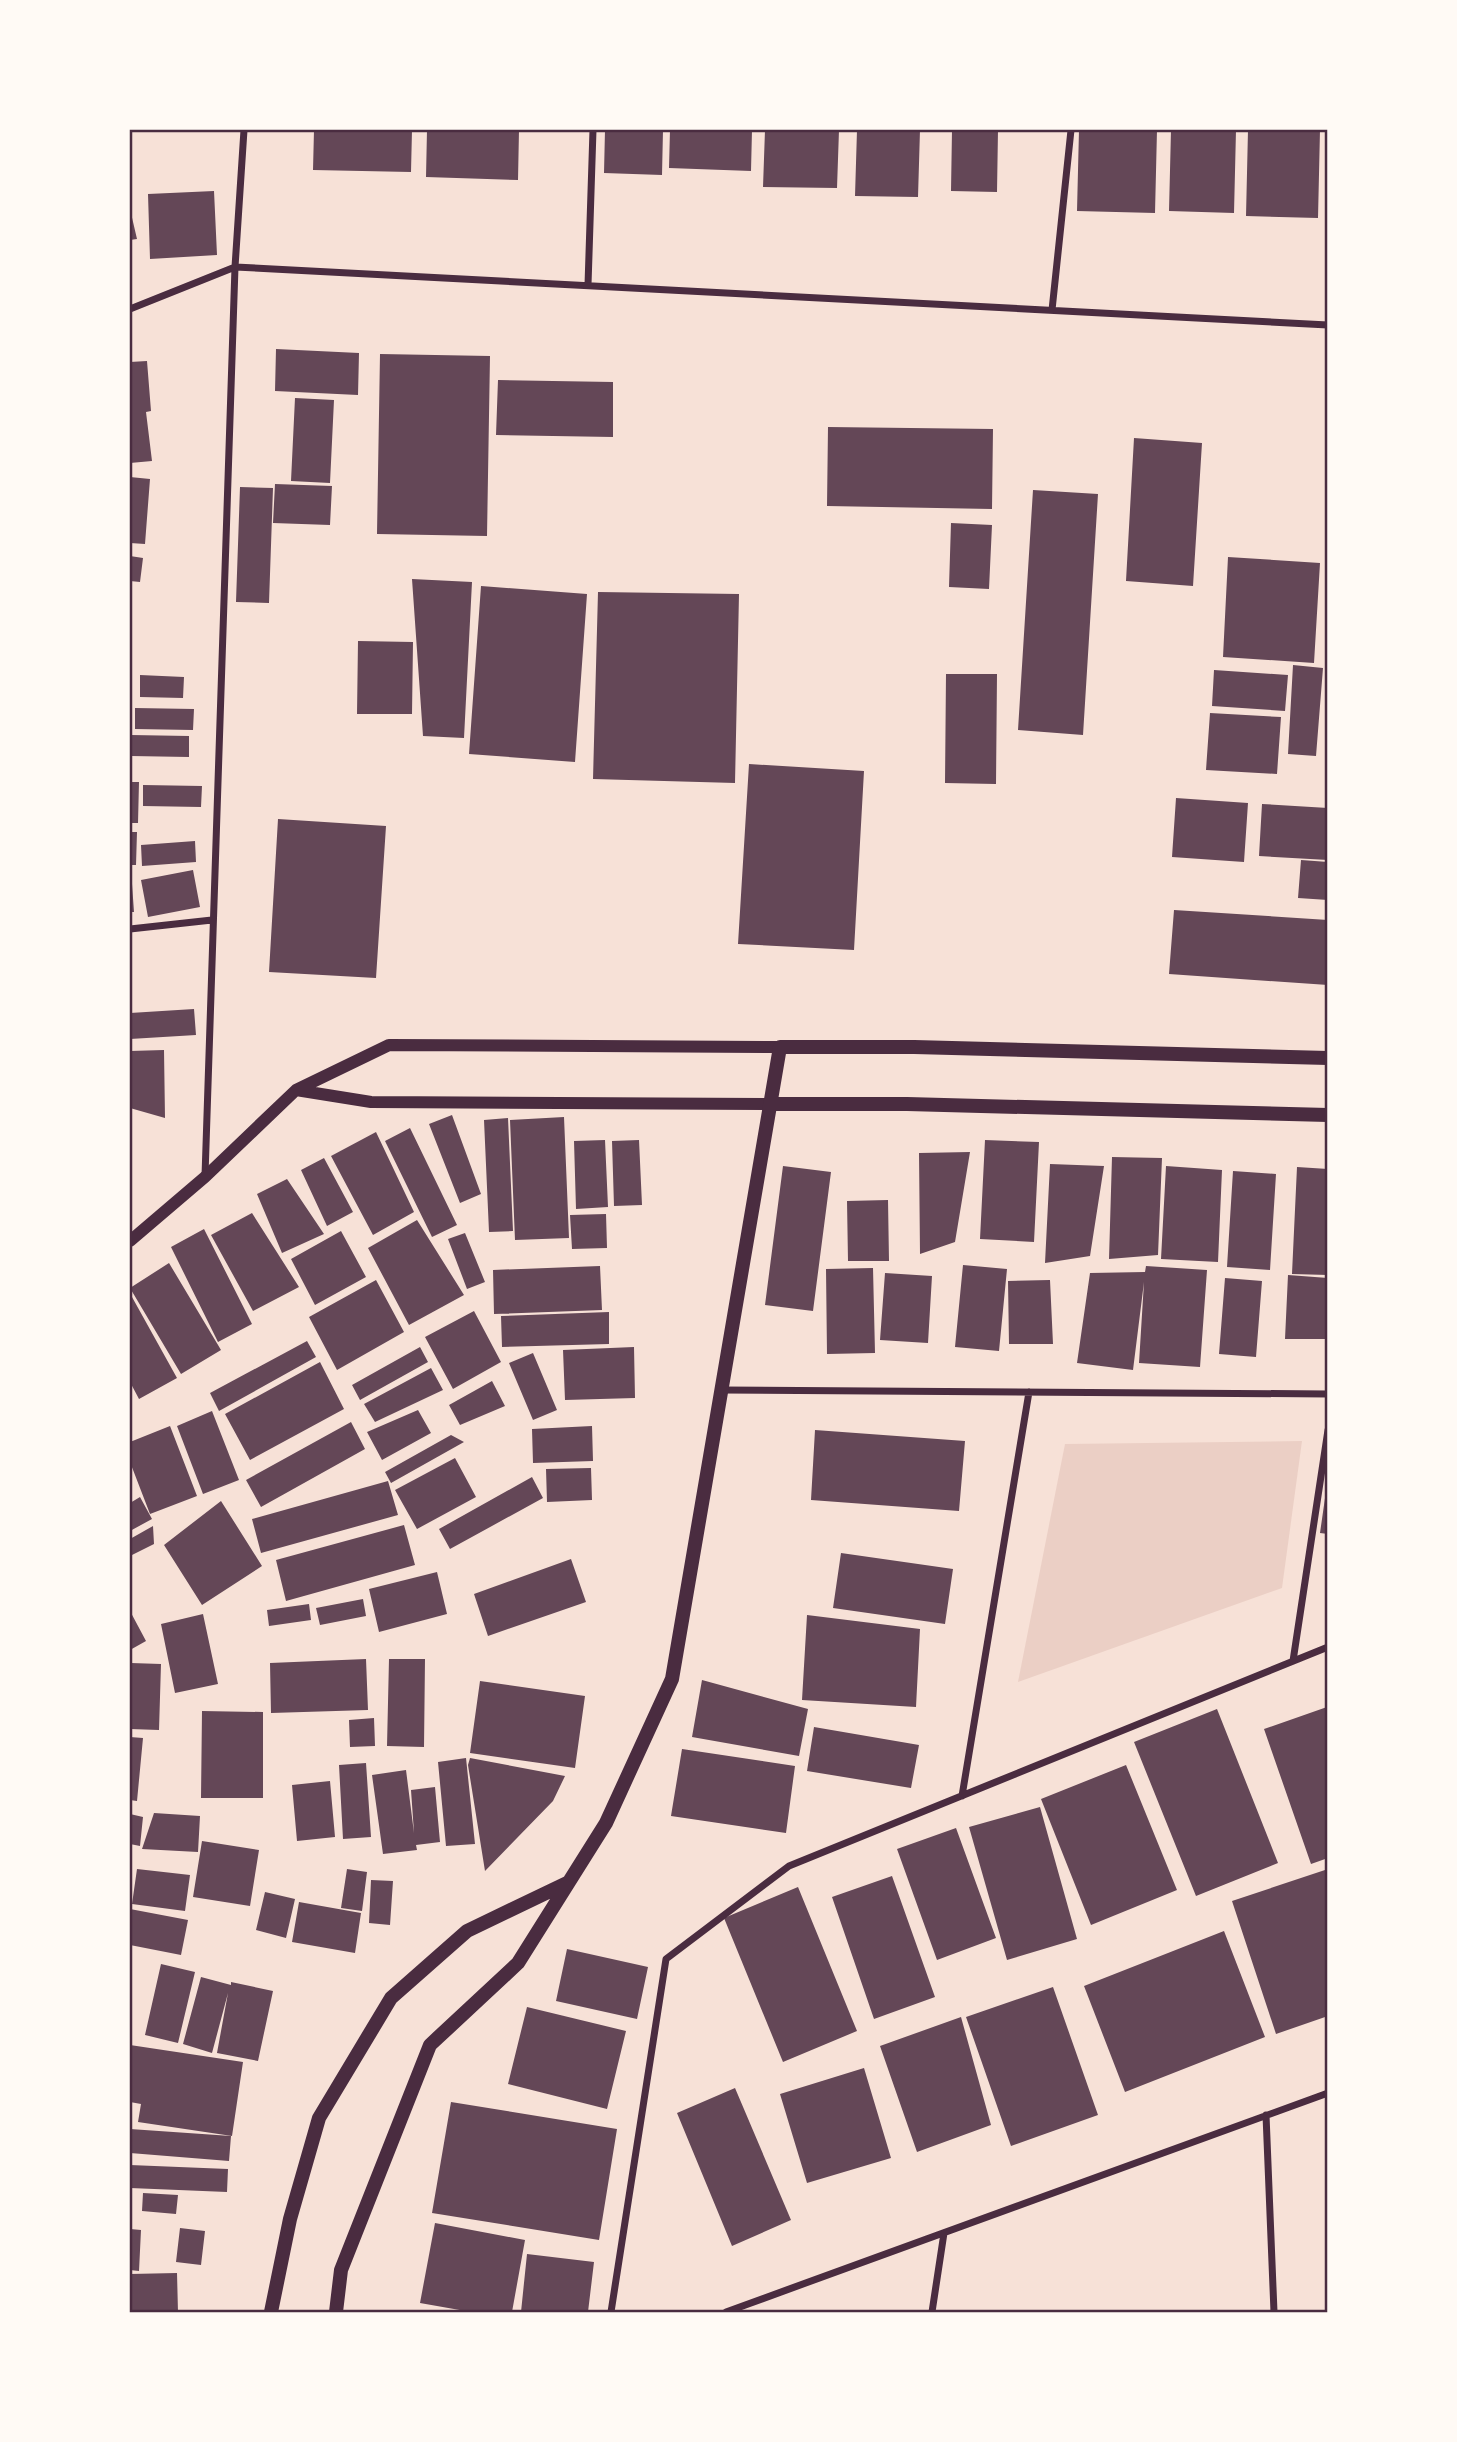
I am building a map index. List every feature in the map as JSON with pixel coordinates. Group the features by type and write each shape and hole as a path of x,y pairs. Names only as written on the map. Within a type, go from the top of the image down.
{"main road":[{"path":"336,2312 341,2270 430,2045 518,1963 606,1823 672,1679 780,1047 914,1047 1328,1058"},
{"path":"771,1104 907,1104 1328,1115"},
{"path":"271,2312 290,2219 319,2118 391,1998 467,1931 569,1882"}],"street":[{"path":"205,1177 235,267 244,130"},
{"path":"588,285 593,130"},
{"path":"1052,310 1071,130"},
{"path":"130,309 235,267 1328,325"},
{"path":"130,929 212,920"},
{"path":"130,1241 205,1177 296,1090 389,1045 780,1047"},
{"path":"296,1090 371,1102 771,1104"},
{"path":"721,1390 1328,1394"},
{"path":"962,1796 1029,1392"},
{"path":"1293,1661 1328,1430"},
{"path":"611,2312 666,1959 789,1866 1328,1647"},
{"path":"726,2312 1328,2092"},
{"path":"1266,2115 1274,2312"},
{"path":"932,2312 944,2233"}],"shaded area":[{"path":"1302,1441 1282,1588 1018,1682 1065,1444"}],"building":[{"path":"314,130 412,130 411,172 313,170"},
{"path":"427,130 519,130 518,180 426,177"},
{"path":"605,130 663,130 662,175 604,173"},
{"path":"670,130 752,130 751,171 669,168"},
{"path":"765,130 839,130 837,188 763,187"},
{"path":"857,130 920,130 918,197 855,196"},
{"path":"952,130 998,130 997,192 951,191"},
{"path":"1079,130 1157,130 1155,213 1077,211"},
{"path":"1171,130 1236,130 1234,213 1169,211"},
{"path":"1248,130 1320,130 1318,218 1246,216"},
{"path":"214,191 217,255 150,259 148,194"},
{"path":"130,209 137,239 130,240"},
{"path":"276,349 359,353 358,395 275,391"},
{"path":"380,354 490,356 487,536 377,534"},
{"path":"147,361 151,411 146,412 152,461 130,463 130,362"},
{"path":"498,380 613,382 613,437 496,435"},
{"path":"295,398 334,400 330,483 291,481"},
{"path":"828,427 993,429 992,509 827,506"},
{"path":"1134,438 1202,443 1193,586 1126,581"},
{"path":"130,477 150,479 145,544 130,543"},
{"path":"275,484 332,486 330,525 273,523"},
{"path":"240,487 273,488 269,603 236,602"},
{"path":"1033,490 1098,494 1083,735 1018,730"},
{"path":"951,523 992,525 989,589 949,587"},
{"path":"130,556 143,558 140,582 130,581"},
{"path":"1228,557 1320,563 1314,663 1223,657"},
{"path":"412,579 472,582 464,738 423,736"},
{"path":"481,586 587,594 575,762 469,754"},
{"path":"598,592 739,594 735,783 593,779"},
{"path":"358,641 413,642 412,714 357,714"},
{"path":"1293,665 1323,668 1316,756 1288,754"},
{"path":"1214,670 1288,675 1285,711 1212,706"},
{"path":"946,674 997,674 996,784 945,783"},
{"path":"140,675 184,677 183,698 140,697"},
{"path":"135,708 194,709 193,730 135,729"},
{"path":"1210,713 1281,717 1277,774 1206,770"},
{"path":"131,735 189,736 189,757 131,756"},
{"path":"749,764 864,771 854,950 738,944"},
{"path":"130,782 139,782 138,823 130,823"},
{"path":"143,785 202,786 201,807 143,806"},
{"path":"1176,798 1248,803 1244,862 1172,857"},
{"path":"1262,804 1328,808 1328,860 1259,856"},
{"path":"278,819 386,826 376,978 269,972"},
{"path":"130,832 137,832 136,865 130,865"},
{"path":"195,841 196,862 142,866 141,845"},
{"path":"1301,860 1328,862 1328,900 1298,898"},
{"path":"193,870 200,907 148,917 141,880"},
{"path":"132,884 134,912 130,912 130,885"},
{"path":"1174,910 1328,920 1328,985 1169,974"},
{"path":"194,1009 196,1035 130,1039 130,1013"},
{"path":"164,1050 165,1118 130,1108 130,1051"},
{"path":"452,1115 481,1194 460,1203 429,1124"},
{"path":"564,1117 569,1238 515,1240 510,1120"},
{"path":"508,1118 513,1231 489,1232 484,1120"},
{"path":"410,1128 457,1225 432,1237 385,1141"},
{"path":"376,1132 414,1212 373,1235 331,1156"},
{"path":"605,1140 608,1207 576,1209 574,1141"},
{"path":"639,1140 642,1205 614,1206 612,1141"},
{"path":"985,1140 1039,1142 1034,1242 980,1239"},
{"path":"970,1152 955,1242 920,1254 919,1153"},
{"path":"1112,1157 1162,1158 1158,1255 1109,1259"},
{"path":"324,1158 353,1212 327,1226 301,1170"},
{"path":"1050,1164 1104,1166 1090,1256 1045,1263"},
{"path":"783,1166 831,1172 813,1311 765,1305"},
{"path":"1166,1166 1222,1170 1218,1262 1161,1259"},
{"path":"1297,1167 1328,1169 1328,1275 1292,1274"},
{"path":"1233,1171 1276,1174 1270,1270 1227,1267"},
{"path":"287,1179 324,1234 282,1253 257,1194"},
{"path":"888,1200 889,1261 848,1261 847,1201"},
{"path":"252,1213 299,1287 253,1311 211,1235"},
{"path":"606,1214 607,1248 572,1249 570,1215"},
{"path":"417,1220 464,1295 409,1325 368,1248"},
{"path":"204,1229 252,1324 218,1342 171,1247"},
{"path":"341,1231 366,1277 315,1305 291,1259"},
{"path":"465,1233 485,1282 467,1289 448,1239"},
{"path":"169,1263 221,1350 181,1374 130,1288"},
{"path":"963,1265 1007,1269 999,1351 955,1347"},
{"path":"600,1266 602,1310 494,1314 493,1270"},
{"path":"1146,1266 1207,1270 1200,1367 1139,1363 1144,1282 1133,1370 1077,1363 1090,1273 1145,1272"},
{"path":"873,1268 875,1353 827,1354 826,1269"},
{"path":"885,1273 932,1276 928,1343 880,1340"},
{"path":"1288,1275 1328,1278 1328,1339 1285,1339"},
{"path":"1225,1278 1262,1281 1256,1357 1219,1354"},
{"path":"376,1280 404,1332 337,1370 309,1317"},
{"path":"1050,1280 1053,1344 1009,1344 1008,1281"},
{"path":"132,1297 177,1378 139,1399 130,1382"},
{"path":"474,1311 501,1362 453,1389 425,1337"},
{"path":"609,1312 609,1344 502,1347 501,1316"},
{"path":"307,1341 316,1357 219,1411 210,1393"},
{"path":"420,1347 428,1362 360,1400 352,1385"},
{"path":"634,1347 635,1398 565,1400 563,1350"},
{"path":"533,1353 557,1410 533,1420 509,1363"},
{"path":"320,1362 344,1409 250,1460 225,1414"},
{"path":"431,1368 443,1390 375,1422 364,1404"},
{"path":"492,1381 505,1406 460,1425 449,1405"},
{"path":"418,1410 431,1433 382,1460 367,1432"},
{"path":"212,1411 239,1480 203,1494 177,1426"},
{"path":"351,1422 365,1449 261,1507 246,1480"},
{"path":"170,1426 197,1496 150,1514 130,1462 130,1442"},
{"path":"592,1426 593,1461 533,1463 532,1429"},
{"path":"815,1430 965,1441 959,1511 811,1500"},
{"path":"451,1435 464,1442 391,1483 385,1472"},
{"path":"455,1458 476,1497 417,1529 395,1490"},
{"path":"591,1468 592,1500 547,1502 546,1469"},
{"path":"532,1477 543,1498 450,1549 439,1529"},
{"path":"388,1481 398,1515 261,1553 252,1519"},
{"path":"1328,1491 1328,1534 1320,1533"},
{"path":"140,1497 152,1519 130,1531 130,1503"},
{"path":"221,1501 262,1566 202,1605 164,1545"},
{"path":"404,1525 415,1565 286,1601 276,1560"},
{"path":"153,1526 154,1544 130,1556 130,1539"},
{"path":"841,1553 953,1569 945,1624 833,1608"},
{"path":"571,1559 586,1602 488,1636 474,1594"},
{"path":"437,1572 447,1614 379,1632 369,1589"},
{"path":"363,1599 366,1616 320,1625 316,1608"},
{"path":"309,1604 311,1620 269,1626 267,1610"},
{"path":"130,1611 146,1641 130,1650"},
{"path":"203,1614 218,1684 175,1693 161,1624"},
{"path":"807,1615 920,1629 916,1707 802,1700"},
{"path":"366,1659 368,1710 271,1713 270,1663"},
{"path":"389,1659 425,1659 424,1747 387,1746"},
{"path":"131,1663 161,1664 159,1730 130,1729"},
{"path":"702,1680 808,1709 799,1756 692,1737"},
{"path":"480,1681 585,1696 575,1768 470,1753"},
{"path":"1327,1707 1328,1858 1311,1864 1264,1729"},
{"path":"1217,1709 1278,1863 1196,1896 1134,1742"},
{"path":"202,1711 263,1712 263,1798 201,1798"},
{"path":"374,1718 375,1746 350,1747 349,1720"},
{"path":"814,1727 919,1745 911,1788 807,1771"},
{"path":"130,1737 143,1738 137,1801 130,1800"},
{"path":"682,1749 795,1766 786,1833 671,1816"},
{"path":"466,1758 475,1844 446,1846 438,1762"},
{"path":"470,1758 565,1776 553,1801 485,1871 468,1765"},
{"path":"366,1763 371,1837 343,1839 339,1765"},
{"path":"1126,1765 1177,1890 1091,1925 1041,1799"},
{"path":"406,1770 414,1833 411,1790 435,1787 440,1842 416,1845 417,1850 383,1854 372,1775"},
{"path":"330,1781 335,1837 297,1841 292,1785"},
{"path":"1040,1807 1077,1939 1007,1960 969,1827"},
{"path":"154,1813 200,1816 198,1852 142,1849"},
{"path":"130,1814 143,1817 140,1846 130,1844"},
{"path":"956,1828 996,1938 937,1960 897,1849"},
{"path":"202,1841 259,1850 250,1906 193,1897"},
{"path":"137,1869 190,1875 185,1911 132,1904"},
{"path":"347,1869 367,1872 362,1911 341,1908"},
{"path":"1328,1869 1328,2016 1276,2034 1232,1901"},
{"path":"892,1876 935,1997 874,2019 832,1897"},
{"path":"371,1880 393,1881 390,1925 369,1923"},
{"path":"798,1887 857,2031 783,2062 724,1918"},
{"path":"265,1892 295,1899 286,1938 256,1930"},
{"path":"299,1902 361,1913 355,1953 292,1942"},
{"path":"130,1909 188,1920 181,1955 130,1945"},
{"path":"1224,1931 1265,2037 1125,2092 1084,1986"},
{"path":"567,1949 648,1967 637,2019 556,2001"},
{"path":"161,1964 195,1972 178,2043 145,2035"},
{"path":"201,1977 231,1985 231,1982 273,1991 258,2061 217,2053 228,1993 212,2053 183,2044"},
{"path":"1053,1987 1098,2115 1011,2146 966,2017"},
{"path":"527,2007 626,2031 607,2109 508,2084"},
{"path":"961,2017 991,2125 917,2152 880,2046"},
{"path":"130,2045 243,2062 232,2136 138,2122 141,2104 130,2102"},
{"path":"864,2068 891,2158 807,2183 780,2094"},
{"path":"735,2088 791,2220 732,2246 677,2113"},
{"path":"451,2102 617,2129 599,2240 432,2213"},
{"path":"130,2129 231,2136 229,2161 130,2153"},
{"path":"130,2165 228,2169 227,2192 130,2188"},
{"path":"143,2193 178,2195 176,2214 142,2211"},
{"path":"435,2223 525,2240 512,2312 471,2312 420,2303"},
{"path":"180,2228 205,2231 201,2265 176,2262"},
{"path":"130,2229 141,2230 139,2271 130,2270"},
{"path":"527,2254 594,2262 588,2312 521,2312"},
{"path":"177,2273 178,2312 130,2312 130,2274"}]}
